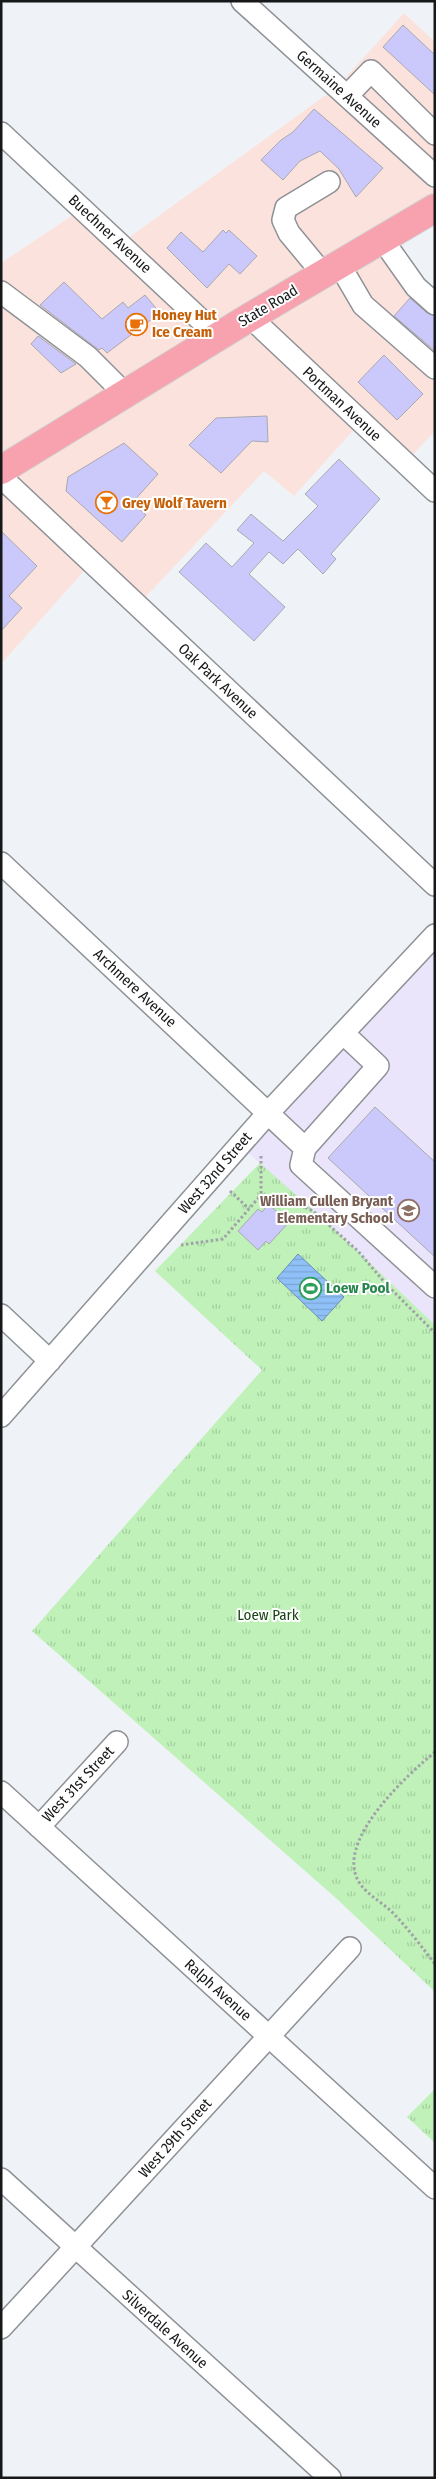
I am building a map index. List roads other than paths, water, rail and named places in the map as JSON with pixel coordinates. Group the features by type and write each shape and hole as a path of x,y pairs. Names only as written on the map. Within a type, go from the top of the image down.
{"main road":[{"name":"State Road","path":"1,470 250,316 435,208"}],"street":[{"name":"Germaine Avenue","path":"242,1 435,176"},
{"path":"346,96 371,71 435,134"},
{"name":"Buechner Avenue","path":"1,133 218,336"},
{"path":"329,182 286,208 283,220 289,233 331,269 363,305 435,368"},
{"path":"382,239 416,287 435,304"},
{"path":"1,292 88,357 125,394"},
{"name":"Portman Avenue","path":"250,316 435,491"},
{"name":"Oak Park Avenue","path":"1,477 435,885"},
{"name":"Archmere Avenue","path":"1,863 269,1112 305,1148"},
{"name":"West 32nd Street","path":"1,1416 269,1112 435,935"},
{"path":"343,1033 378,1066 305,1148 301,1165 435,1287"},
{"path":"1,1315 50,1360"},
{"name":"West 31st Street","path":"39,1827 117,1742"},
{"name":"Ralph Avenue","path":"1,1792 435,2188"},
{"name":"West 29th Street","path":"1,2328 350,1948"},
{"name":"Silverdale Avenue","path":"1,2179 330,2478"}],"water":[{"name":"Loew Pool","path":"298,1254 344,1297 322,1321 277,1278"}],"place":[{"name":"Honey Hut Ice Cream","path":"136,324"},
{"name":"Grey Wolf Tavern","path":"106,503"},
{"name":"William Cullen Bryant Elementary School","path":"409,1210"},
{"name":"Loew Pool","path":"310,1288"}],"park label":[{"name":"Loew Park","path":"268,1615"}]}
